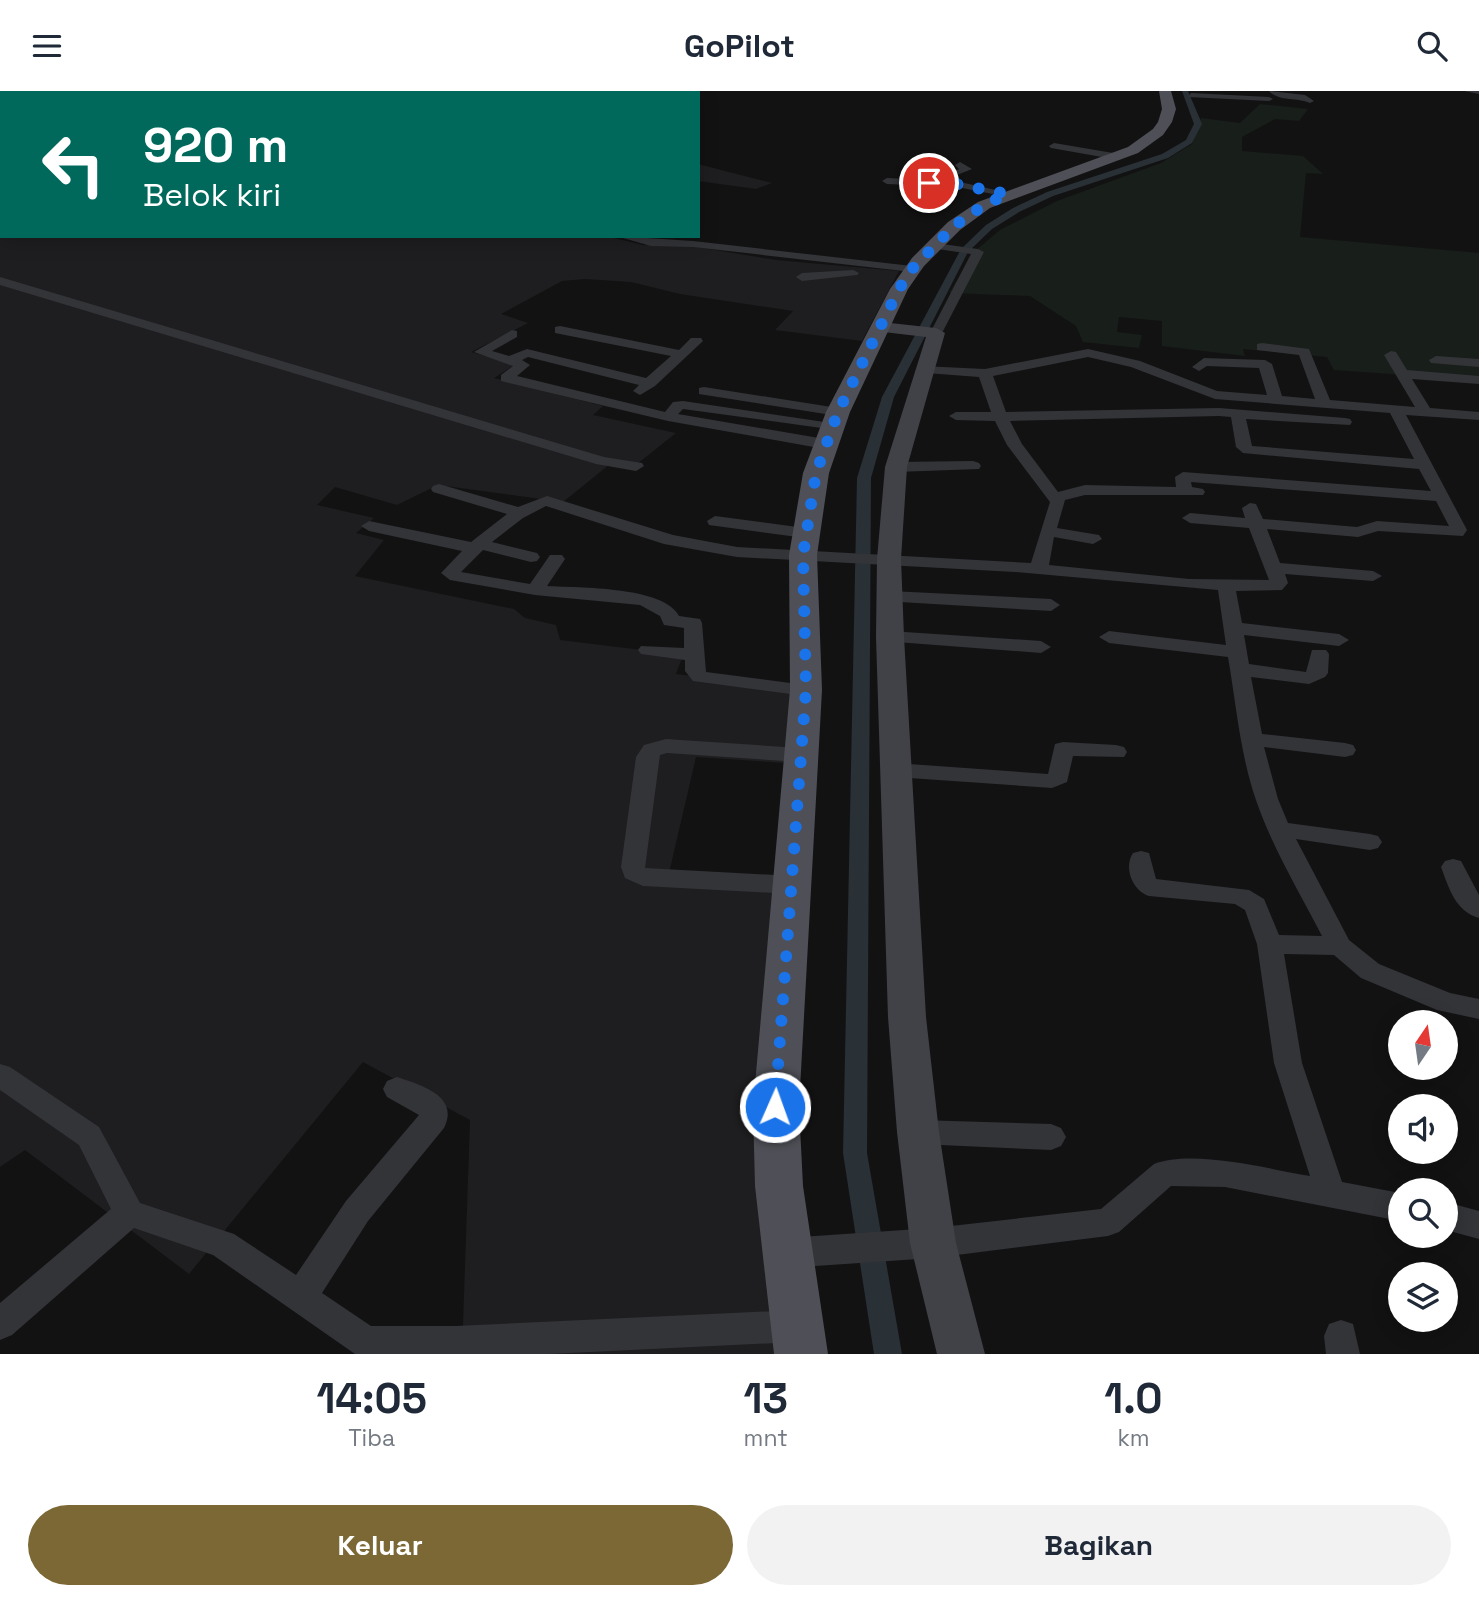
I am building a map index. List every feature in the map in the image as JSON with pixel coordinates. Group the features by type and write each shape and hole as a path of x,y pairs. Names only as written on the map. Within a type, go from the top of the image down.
{"main road":[{"path":"799,1340 797,1253 779,1186 775,1107 806,689 808,548 816,473 831,427 887,328 903,268 939,246 954,226 975,210 1158,132 1169,109 1182,92"}],"street":[{"path":"1468,91 1479,92"},
{"path":"1182,92 1277,95 1307,98 1310,101"},
{"path":"1182,92 1197,108"},
{"path":"1054,146 1115,150"},
{"path":"887,181 916,184 940,181 967,169 960,165"},
{"path":"940,181 1008,194"},
{"path":"630,238 651,243 693,244 903,268"},
{"path":"939,246 978,252 932,332 926,369 896,467 884,558 890,597 894,770 907,1017 926,1244 961,1354"},
{"path":"802,277 903,268"},
{"path":"0,281 200,343 602,461 636,466"},
{"path":"887,328 932,332"},
{"path":"560,330 681,354"},
{"path":"512,334 481,352 523,365 506,378 668,417 678,405 683,405 831,427"},
{"path":"623,407 696,341"},
{"path":"1262,347 1304,352 1324,404"},
{"path":"509,361 528,353 581,363 650,383"},
{"path":"926,369 985,373 1088,353 1135,364 1215,395 1476,418"},
{"path":"1391,355 1425,412"},
{"path":"1436,360 1479,363"},
{"path":"1199,367 1204,362 1265,364 1276,401"},
{"path":"545,387 581,363"},
{"path":"985,373 1000,416 1015,445 1056,497 1058,508 1048,531 1040,569"},
{"path":"1401,374 1479,380"},
{"path":"704,391 831,427"},
{"path":"1215,395 1219,412"},
{"path":"1056,497 1085,490 1184,492 1357,532 1377,526 1457,532 1459,530 1443,497 1396,411"},
{"path":"956,416 1071,417 1219,412 1345,422"},
{"path":"1238,413 1244,447 1248,450 1426,465"},
{"path":"896,467 973,466"},
{"path":"1184,492 1183,477 1443,497"},
{"path":"439,489 522,513"},
{"path":"806,689 696,675 693,623 671,621 668,613 644,600 535,590 452,575 450,572 476,546 522,513 547,501 682,543 737,552 808,548"},
{"path":"715,521 808,548 884,558 1040,569 1115,579 1276,586 1279,583 1250,509"},
{"path":"1190,519 1250,509"},
{"path":"369,526 531,557"},
{"path":"1048,531 1093,539"},
{"path":"535,590 556,559"},
{"path":"1273,568 1373,576"},
{"path":"1226,585 1252,739 1263,787 1279,829 1339,946 1370,971 1446,1003 1479,1009"},
{"path":"890,597 1051,605"},
{"path":"1232,628 1339,640"},
{"path":"890,637 1041,647"},
{"path":"1110,637 1238,661 1309,678 1318,673 1319,654"},
{"path":"648,650 696,655"},
{"path":"1252,739 1345,750"},
{"path":"793,885 643,878 633,867 647,757 652,750 666,746 800,755"},
{"path":"894,770 1052,781 1059,777 1063,749 1116,752"},
{"path":"1279,829 1370,842"},
{"path":"1141,859 1145,884 1153,889 1248,899 1255,905 1269,944 1288,1063 1330,1192"},
{"path":"1453,867 1465,897 1479,909"},
{"path":"1269,944 1339,946"},
{"path":"0,1075 89,1136 129,1213 223,1244 299,1298 361,1348 799,1340"},
{"path":"299,1298 358,1211 434,1119 434,1107 397,1089"},
{"path":"918,1132 1051,1137"},
{"path":"797,1253 926,1244 1108,1222 1165,1173 1225,1174 1388,1204"},
{"path":"0,1324 129,1213"},
{"path":"1458,1219 1479,1225"}],"shaded area":[{"path":"1260,104 1308,109 1299,121 1275,119 1242,137 1242,151 1303,156 1323,174 1306,173 1300,237 1479,253 1479,380 1334,370 1327,357 1243,349 1245,356 1162,346 1162,321 1119,317 1117,332 1142,335 1139,348 1083,342 1076,326 1030,296 949,293 975,251 1000,230 1057,201 1161,163 1192,144 1201,118 1240,123"},
{"path":"700,165 772,183 756,189 700,181"},
{"path":"0,238 614,238 643,245 691,246 776,260 899,271 862,341 775,330 793,311 680,294 631,282 585,279 562,281 501,314 528,323 471,352 516,364 494,378 603,406 593,415 676,433 637,464 615,460 563,502 438,485 397,505 335,487 317,505 374,518 356,533 384,540 355,576 514,609 525,618 556,625 560,640 683,655 676,674 796,689 785,763 696,757 669,873 791,877 790,1354 462,1354 470,1120 363,1062 189,1274 25,1150 0,1167"}],"waterway":[{"path":"888,1354 855,1153 864,478 888,397 964,251 989,227 1016,210 1050,194 1165,156 1189,141 1198,124 1185,91"}],"route":[{"path":"775,1107 806,689 803,555 816,473 838,412 899,289 912,269 954,226 975,210 1008,194 940,181 929,183"}]}
